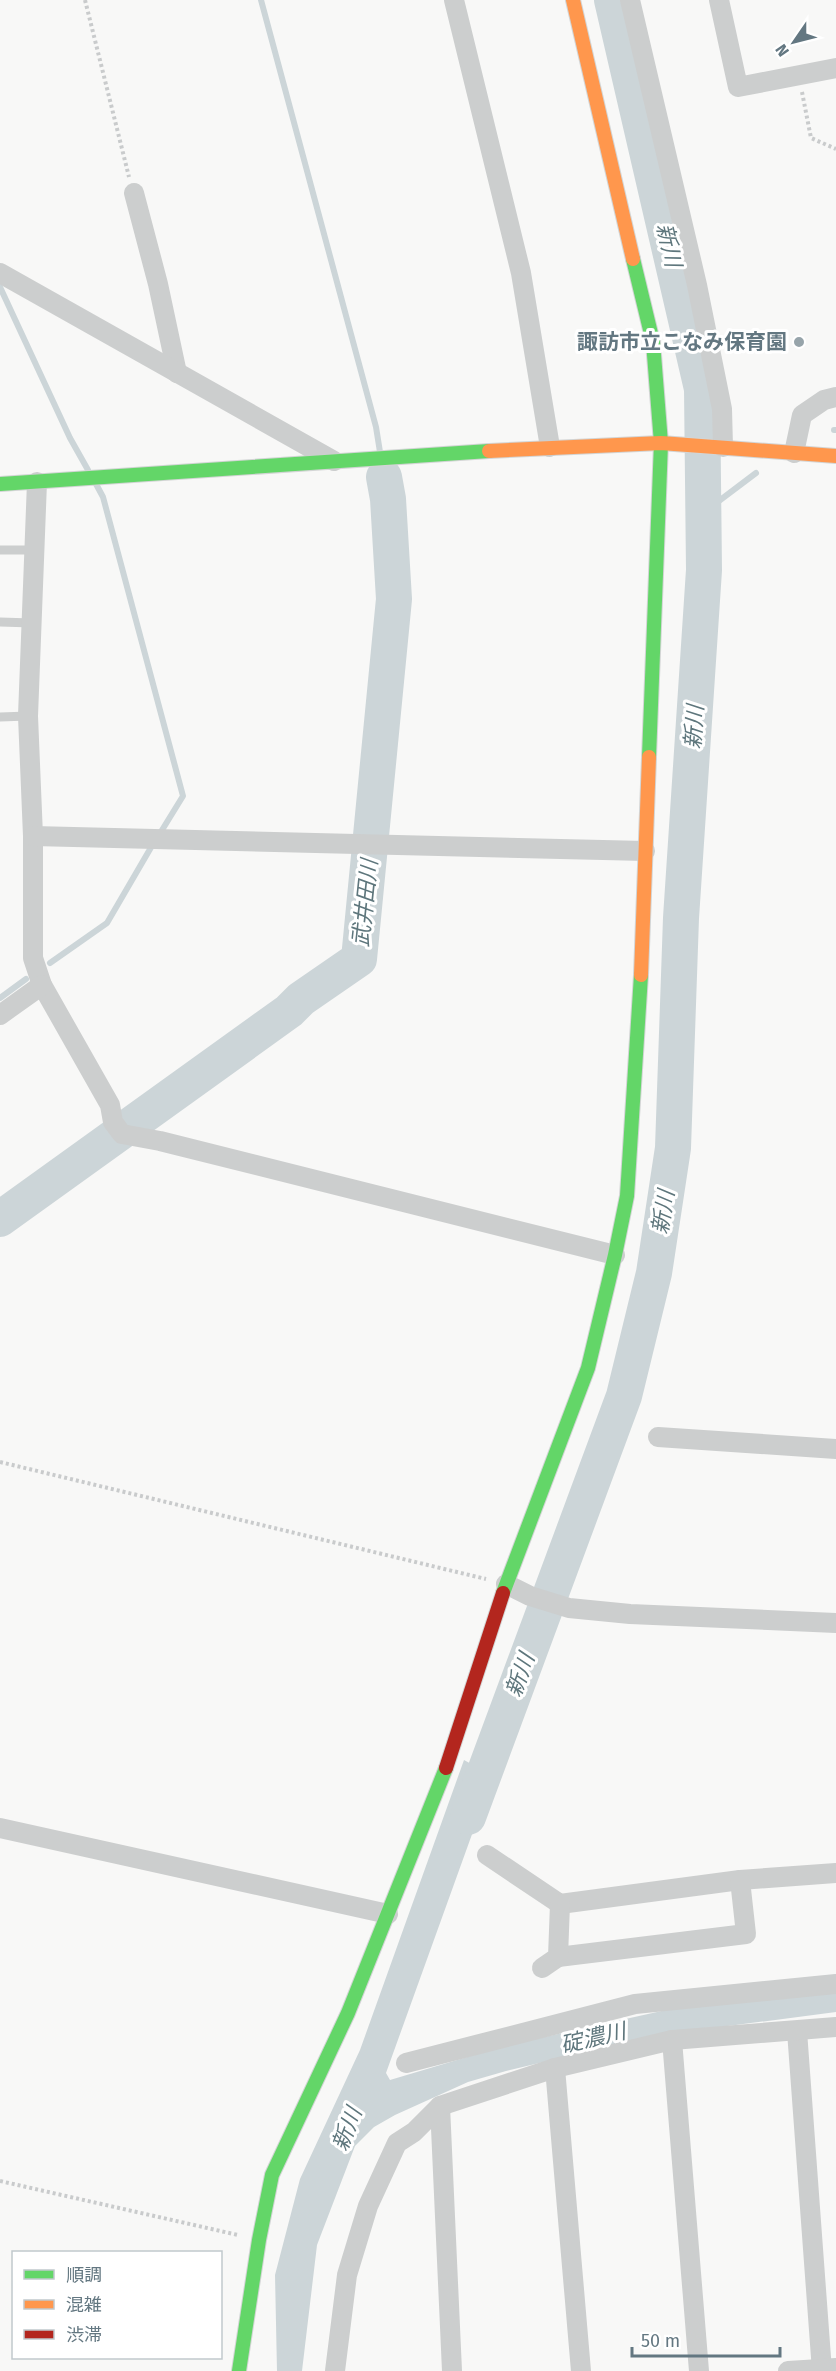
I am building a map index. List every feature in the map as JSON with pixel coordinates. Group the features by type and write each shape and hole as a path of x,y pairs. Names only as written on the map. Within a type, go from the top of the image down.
{"street":[{"path":"454,0 521,273 550,447"},
{"path":"239,2371 259,2240 272,2175 348,2013 443,1778 506,1584 588,1368 627,1196 640,1015 661,442 653,342 573,0"},
{"path":"630,0 697,285 722,409 719,446"},
{"path":"724,1 738,87 836,68"},
{"path":"134,193 158,284 177,374"},
{"path":"0,273 336,463"},
{"path":"794,453 802,415 824,400 836,397"},
{"path":"0,484 550,447 661,442 836,456"},
{"path":"37,482 28,717 33,836 33,958 42,985 110,1105 117,1128 160,1141 615,1255"},
{"path":"33,836 645,851"},
{"path":"0,1015 42,985"},
{"path":"658,1437 836,1449"},
{"path":"506,1584 530,1596 564,1606 630,1614 836,1623"},
{"path":"0,1828 387,1914"},
{"path":"487,1855 560,1904 740,1880 836,1873"},
{"path":"542,1968 558,1957 746,1934 740,1880"},
{"path":"558,1957 560,1904"},
{"path":"406,2063 635,2004 836,1984"},
{"path":"335,2371 347,2275 368,2206 397,2143 414,2132 440,2106 555,2068 672,2040 836,2027"},
{"path":"788,2371 827,2369 797,2031"},
{"path":"672,2040 699,2371"},
{"path":"555,2068 581,2371"},
{"path":"440,2106 452,2371"}],"lane":[{"path":"0,550 35,550"},
{"path":"0,622 32,623"},
{"path":"0,717 28,717"}],"path":[{"path":"85,0 134,193"},
{"path":"799,75 811,138 836,149"},
{"path":"0,1462 506,1584"},
{"path":"0,2181 259,2240"}],"water":[{"name":"碇濃川","path":"464,1760 493,1776 386,2073 390,2080 504,2046 675,2008 836,1989 836,2012 690,2031 602,2048 506,2071 468,2082 374,2127 355,2146 317,2245 302,2371 277,2371 275,2275 300,2179 360,2050"}],"waterway":[{"path":"261,0 376,427 380,452"},
{"name":"新川","path":"468,1817 624,1396 654,1273 673,1148 681,918 704,570 702,389 612,0"},
{"path":"0,287 70,438 88,470"},
{"path":"382,465 384,477"},
{"path":"703,513 756,473"},
{"name":"武井田川","path":"0,1219 359,959 394,599 388,499 384,477"},
{"path":"96,484 103,497 183,796 159,835"},
{"path":"50,963 107,923 153,844"},
{"path":"0,998 26,979"}],"traffic: fast":[{"path":"633,259 653,342 661,443 649,757"},
{"path":"0,484 489,451"},
{"path":"503,1593 588,1368 615,1255 627,1196 641,975"},
{"path":"239,2371 259,2240 272,2175 348,2013 446,1768"}],"traffic: slow":[{"path":"573,0 633,259"},
{"path":"489,451 661,443 836,456"},
{"path":"641,975 649,757"}],"traffic: jam":[{"path":"446,1768 503,1593"}],"place":[{"name":"諏訪市立こなみ保育園","path":"799,342"}]}
